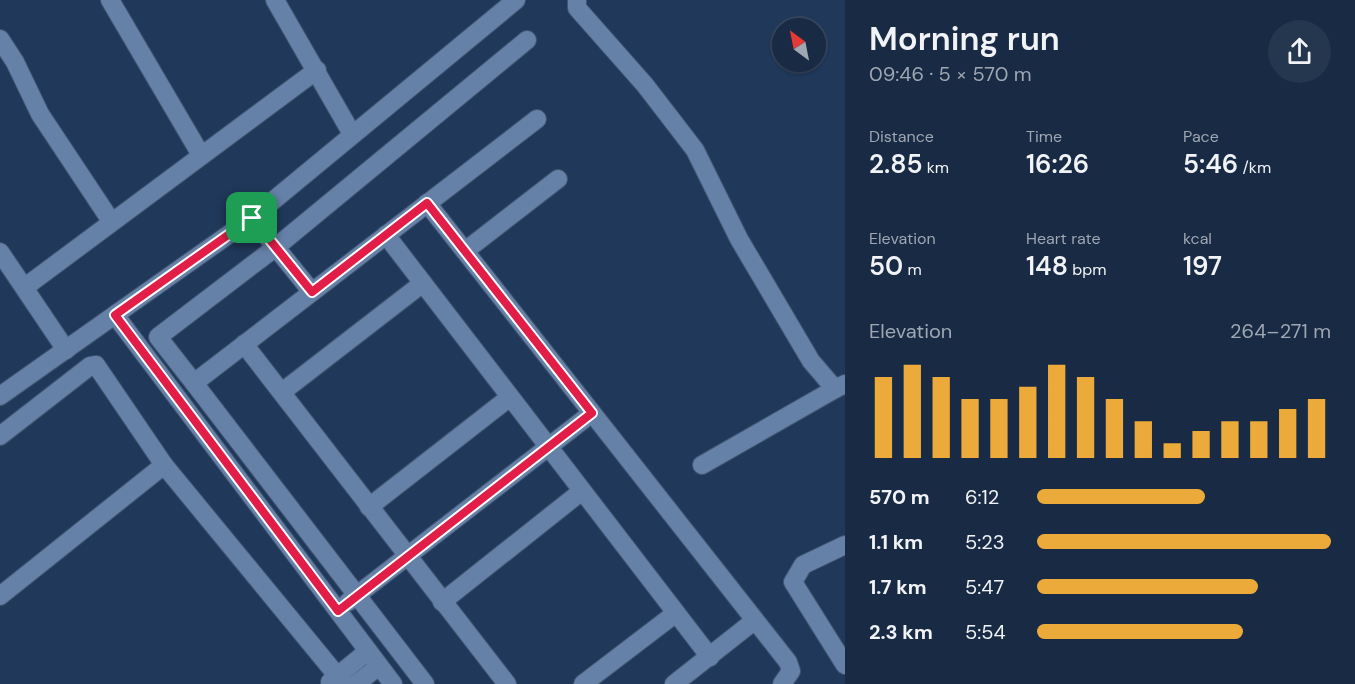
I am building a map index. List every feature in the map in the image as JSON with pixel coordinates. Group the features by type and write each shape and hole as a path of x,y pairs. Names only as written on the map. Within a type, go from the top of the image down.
{"street":[{"path":"110,0 201,155"},
{"path":"275,0 352,134"},
{"path":"0,396 252,218 516,0"},
{"path":"577,0 577,8 645,85 695,150 739,239 811,361 840,387 702,465"},
{"path":"0,39 15,62 40,114 111,221"},
{"path":"425,684 158,337 276,247 527,40"},
{"path":"25,287 317,70"},
{"path":"194,382 537,119"},
{"path":"465,251 558,179"},
{"path":"427,203 788,662 791,671 782,684"},
{"path":"252,218 312,292"},
{"path":"386,236 710,657"},
{"path":"0,252 5,272 25,287 66,350"},
{"path":"282,392 423,283"},
{"path":"115,315 393,684"},
{"path":"244,344 507,684"},
{"path":"0,436 90,366 96,365 164,465 336,681 373,658"},
{"path":"369,507 510,398"},
{"path":"338,611 592,413"},
{"path":"0,596 164,465"},
{"path":"442,602 582,491"},
{"path":"844,660 793,582 803,564 845,546"},
{"path":"583,684 676,613"},
{"path":"674,684 754,621"},
{"path":"356,684 373,658"}],"route":[{"path":"427,203 592,413 338,611 115,315 252,218 312,292 427,203"}]}
